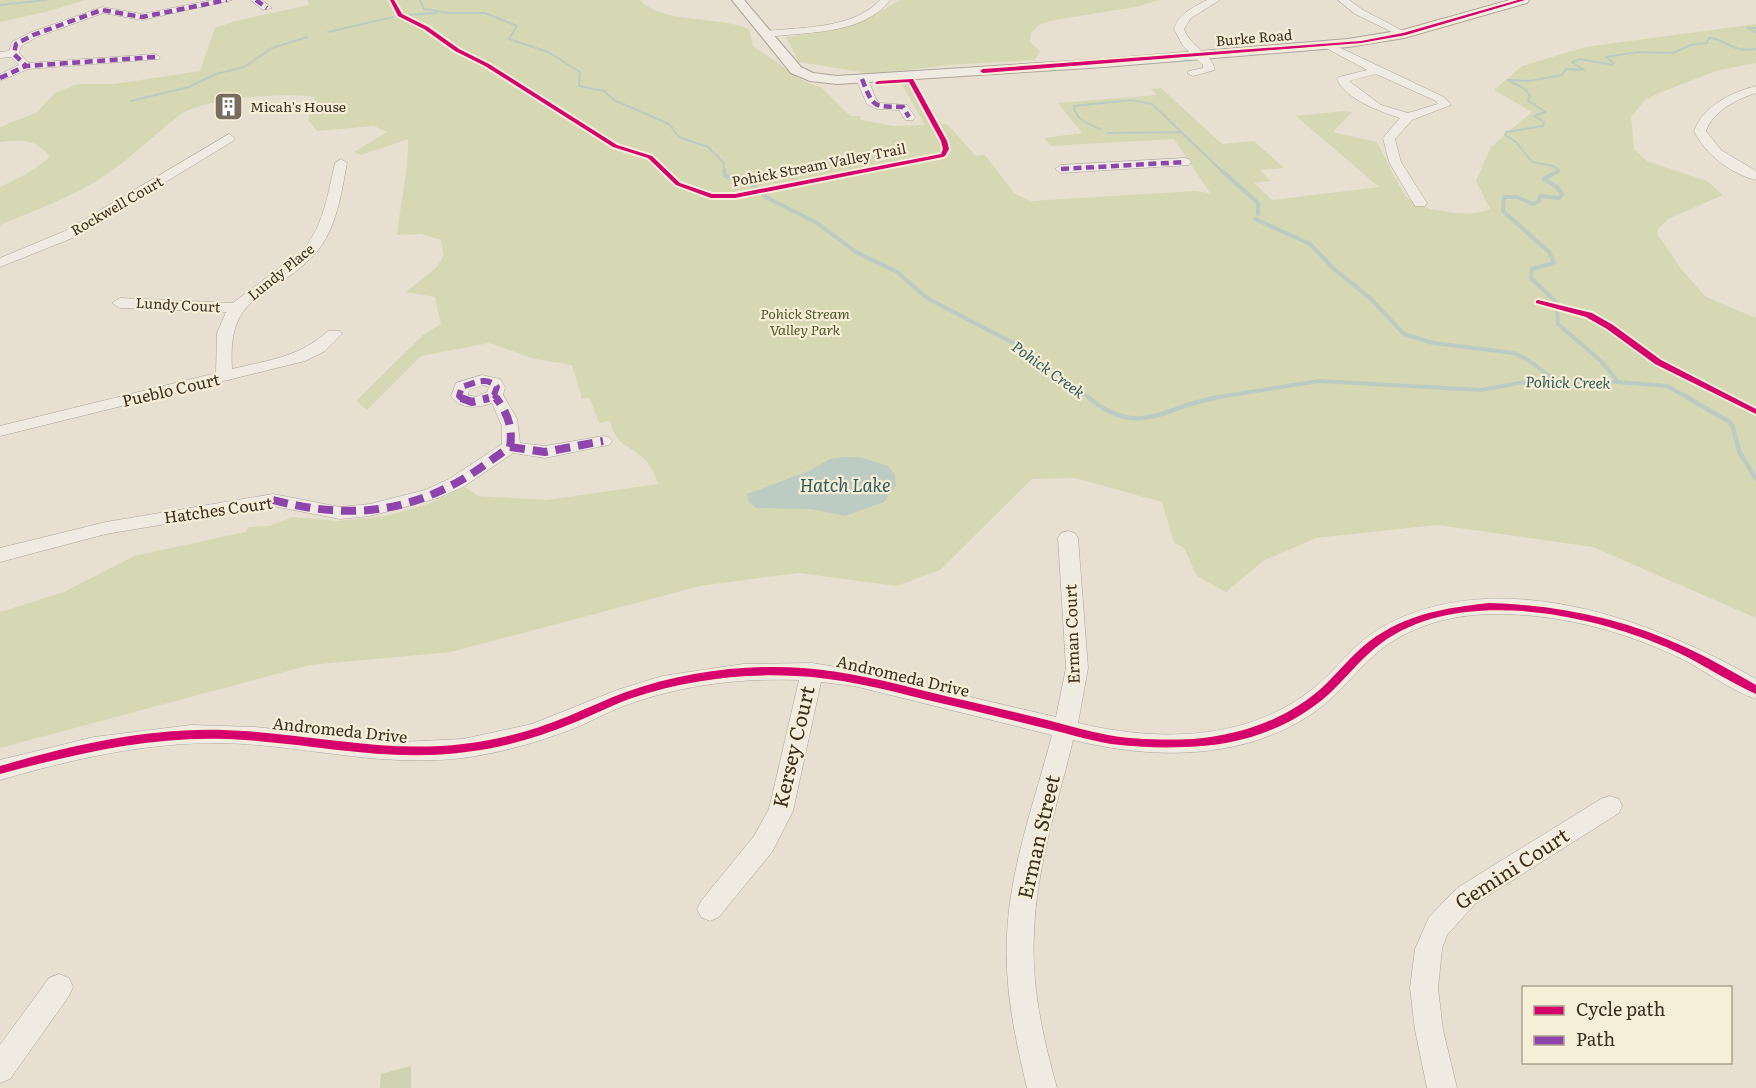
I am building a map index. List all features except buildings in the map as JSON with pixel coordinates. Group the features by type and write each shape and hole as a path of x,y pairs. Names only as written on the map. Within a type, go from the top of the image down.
{"street":[{"path":"14,54 16,44 33,35 102,10 142,17 227,0"},
{"path":"256,0 267,8"},
{"name":"Burke Road","path":"738,0 784,57 805,75 830,80 1199,56 1328,45 1404,34 1523,0"},
{"path":"766,34 859,19 879,9 885,0"},
{"path":"1193,73 1209,70 1208,64 1181,38 1179,25 1188,16 1215,0"},
{"path":"1343,0 1359,12 1404,34"},
{"path":"1328,45 1440,99 1445,105 1408,117 1392,134 1388,142 1394,159 1420,203"},
{"path":"0,54 14,54 26,66"},
{"path":"0,78 26,66 155,57"},
{"path":"1376,70 1343,79 1345,84 1377,107 1408,117"},
{"path":"862,79 871,102 877,106 903,107 909,117"},
{"path":"1756,89 1736,96 1706,119 1700,131 1703,139 1722,157 1756,176"},
{"name":"Rockwell Court","path":"0,263 70,234 229,138"},
{"path":"1061,170 1185,162"},
{"name":"Lundy Place","path":"224,378 222,335 228,320 236,308 309,252 319,241 326,228 341,163"},
{"name":"Lundy Court","path":"120,303 236,308"},
{"name":"Pueblo Court","path":"0,430 224,378 299,358 319,348 334,334"},
{"path":"494,395 506,410 513,438 510,447 545,452 603,441"},
{"name":"Hatches Court","path":"0,555 106,528 273,500 340,513 370,510 431,494 456,483 510,447"},
{"name":"Erman Court","path":"1064,729 1077,668 1068,538"},
{"name":"Andromeda Drive","path":"0,770 102,745 182,735 255,736 383,752 452,750 531,734 633,693 682,680 750,670 812,671 854,678 1108,739 1148,745 1195,744 1238,737 1272,726 1302,710 1322,694 1370,646 1389,632 1437,615 1473,609 1508,607 1549,610 1605,622 1660,640 1713,665 1756,690"},
{"name":"Kersey Court","path":"710,909 764,844 781,811 812,671"},
{"name":"Erman Street","path":"1042,1088 1024,1001 1020,952 1022,918 1029,864 1064,729"},
{"name":"Gemini Court","path":"1442,1088 1426,1010 1425,968 1434,932 1448,912 1466,896 1610,806"},
{"path":"0,1069 59,987"}],"green space":[{"path":"0,0 85,0 50,11 0,22"},
{"name":"Pohick Stream Valley Park","path":"307,0 640,0 649,8 662,13 737,25 749,29 753,46 804,81 822,88 850,116 860,116 861,120 894,126 925,125 901,83 913,82 938,124 947,124 976,156 985,155 1015,194 1031,201 1194,191 1210,193 1174,139 1050,146 1044,138 1082,133 1058,103 1157,95 1151,89 1161,88 1222,144 1254,141 1284,168 1260,170 1271,181 1254,183 1272,200 1379,187 1296,116 1352,112 1333,132 1377,142 1401,189 1416,204 1461,213 1483,212 1490,209 1476,181 1491,147 1532,112 1494,90 1522,66 1585,47 1756,24 1756,63 1719,70 1659,93 1645,100 1631,117 1634,149 1647,161 1707,181 1723,195 1668,219 1657,230 1658,235 1682,270 1706,297 1756,318 1756,618 1593,547 1437,525 1316,538 1263,561 1226,592 1197,576 1184,548 1174,543 1162,502 1075,478 1032,479 940,570 896,586 799,573 700,586 451,652 310,665 0,748 0,612 64,592 134,556 245,532 249,527 269,526 293,517 338,521 386,516 428,504 465,487 478,496 547,500 658,484 649,464 620,441 610,421 599,423 589,397 582,399 572,365 535,359 489,343 421,356 367,410 356,401 423,335 441,324 435,297 406,292 437,267 444,255 441,240 421,234 397,235 406,174 408,139 361,155 354,152 387,132 374,126 317,131 308,120 315,97 265,96 226,100 192,109 180,115 124,162 92,184 54,203 0,225 0,187 28,173 48,159 49,155 43,149 27,141 0,142 0,127 36,113 55,93 78,84 114,84 200,71 215,28 236,21 309,5"},
{"path":"900,0 1159,0 1136,7 1055,20 1039,25 1031,33 1030,42 1040,51 1035,60 949,65 873,74 799,62 786,37 818,33 859,22"},
{"path":"411,1066 411,1088 380,1088 381,1074"}],"water":[{"name":"Hatch Lake","path":"860,457 888,466 895,475 896,485 884,502 845,516 811,509 756,508 749,502 747,494 811,470 830,459"}],"waterway":[{"path":"0,5 46,0"},
{"name":"Pohick Creek","path":"420,0 424,9 449,13 485,13 517,26 509,39 548,52 580,72 579,86 604,91 614,100 669,124 679,137 708,147 723,162 725,173"},
{"path":"409,15 436,13"},
{"path":"328,32 393,17"},
{"path":"1756,28 1747,28 1756,33"},
{"path":"131,101 189,87 216,74 244,67 272,48 307,37"},
{"path":"1558,171 1553,166 1532,162 1516,142 1505,135 1506,132 1543,126 1544,122 1534,116 1546,112 1528,101 1530,96 1525,89 1508,80 1530,81 1562,75 1566,69 1584,70 1572,62 1580,59 1612,65 1614,63 1606,57 1639,52 1673,53 1691,45 1707,43 1709,38 1740,49 1756,49"},
{"path":"1100,129 1080,118 1074,106 1131,100 1152,104 1224,173"},
{"path":"1108,133 1181,132"},
{"name":"Pohick Creek","path":"724,171 725,176 754,186 766,197 817,223 856,252 897,272 927,298 1019,346 1091,399"},
{"path":"1222,171 1258,203 1258,214"},
{"path":"1558,171 1544,179 1557,187 1562,194 1559,198 1540,196 1539,201 1533,204 1517,197 1504,197 1503,211 1549,252 1554,263 1532,269 1531,278 1557,303 1558,324 1602,362 1618,382"},
{"path":"1255,219 1310,244 1334,269 1371,299 1404,334 1433,343 1514,353 1528,360 1556,381"},
{"name":"Pohick Creek","path":"1206,399 1319,381 1481,390 1530,381 1618,382"},
{"name":"Pohick Creek","path":"1618,382 1667,386 1690,399"},
{"name":"Pohick Creek","path":"1089,398 1123,417 1137,418 1151,417 1215,398"},
{"name":"Pohick Creek","path":"1688,398 1728,421 1733,427 1739,451 1756,479"}],"marked path":[{"path":"155,57 26,66 14,54 16,44 33,35 102,10 142,17 227,0"},
{"path":"256,0 267,8"},
{"path":"0,78 26,66"},
{"path":"862,79 871,102 877,106 903,107 909,117"},
{"path":"1061,169 1185,162"},
{"path":"482,380 494,383 497,387 494,395 476,402 467,401 459,396 462,387 482,380"},
{"path":"273,500 322,511 355,512 409,502 442,490 463,479 510,447 511,433 508,419 494,395"},
{"path":"510,447 545,452 603,441"}],"cycle path":[{"name":"Pohick Stream Valley Trail","path":"392,0 400,15 426,28 457,50 487,65 615,146 650,157 678,184 711,196 735,196 943,155 946,149 944,141 911,80 878,83"},
{"path":"983,71 1361,42 1404,34 1523,0"},
{"path":"1538,302 1589,315 1610,327 1658,362 1756,412"},
{"path":"0,770 62,753 126,741 191,735 255,736 400,752 463,749 532,733 625,696 662,685 716,675 771,671 854,678 1108,739 1165,743 1222,740 1275,724 1300,711 1323,693 1372,645 1390,632 1421,618 1455,610 1489,607 1524,607 1560,612 1628,629 1684,651 1756,690"}],"place":[{"name":"Micah's House","path":"229,107"}]}
